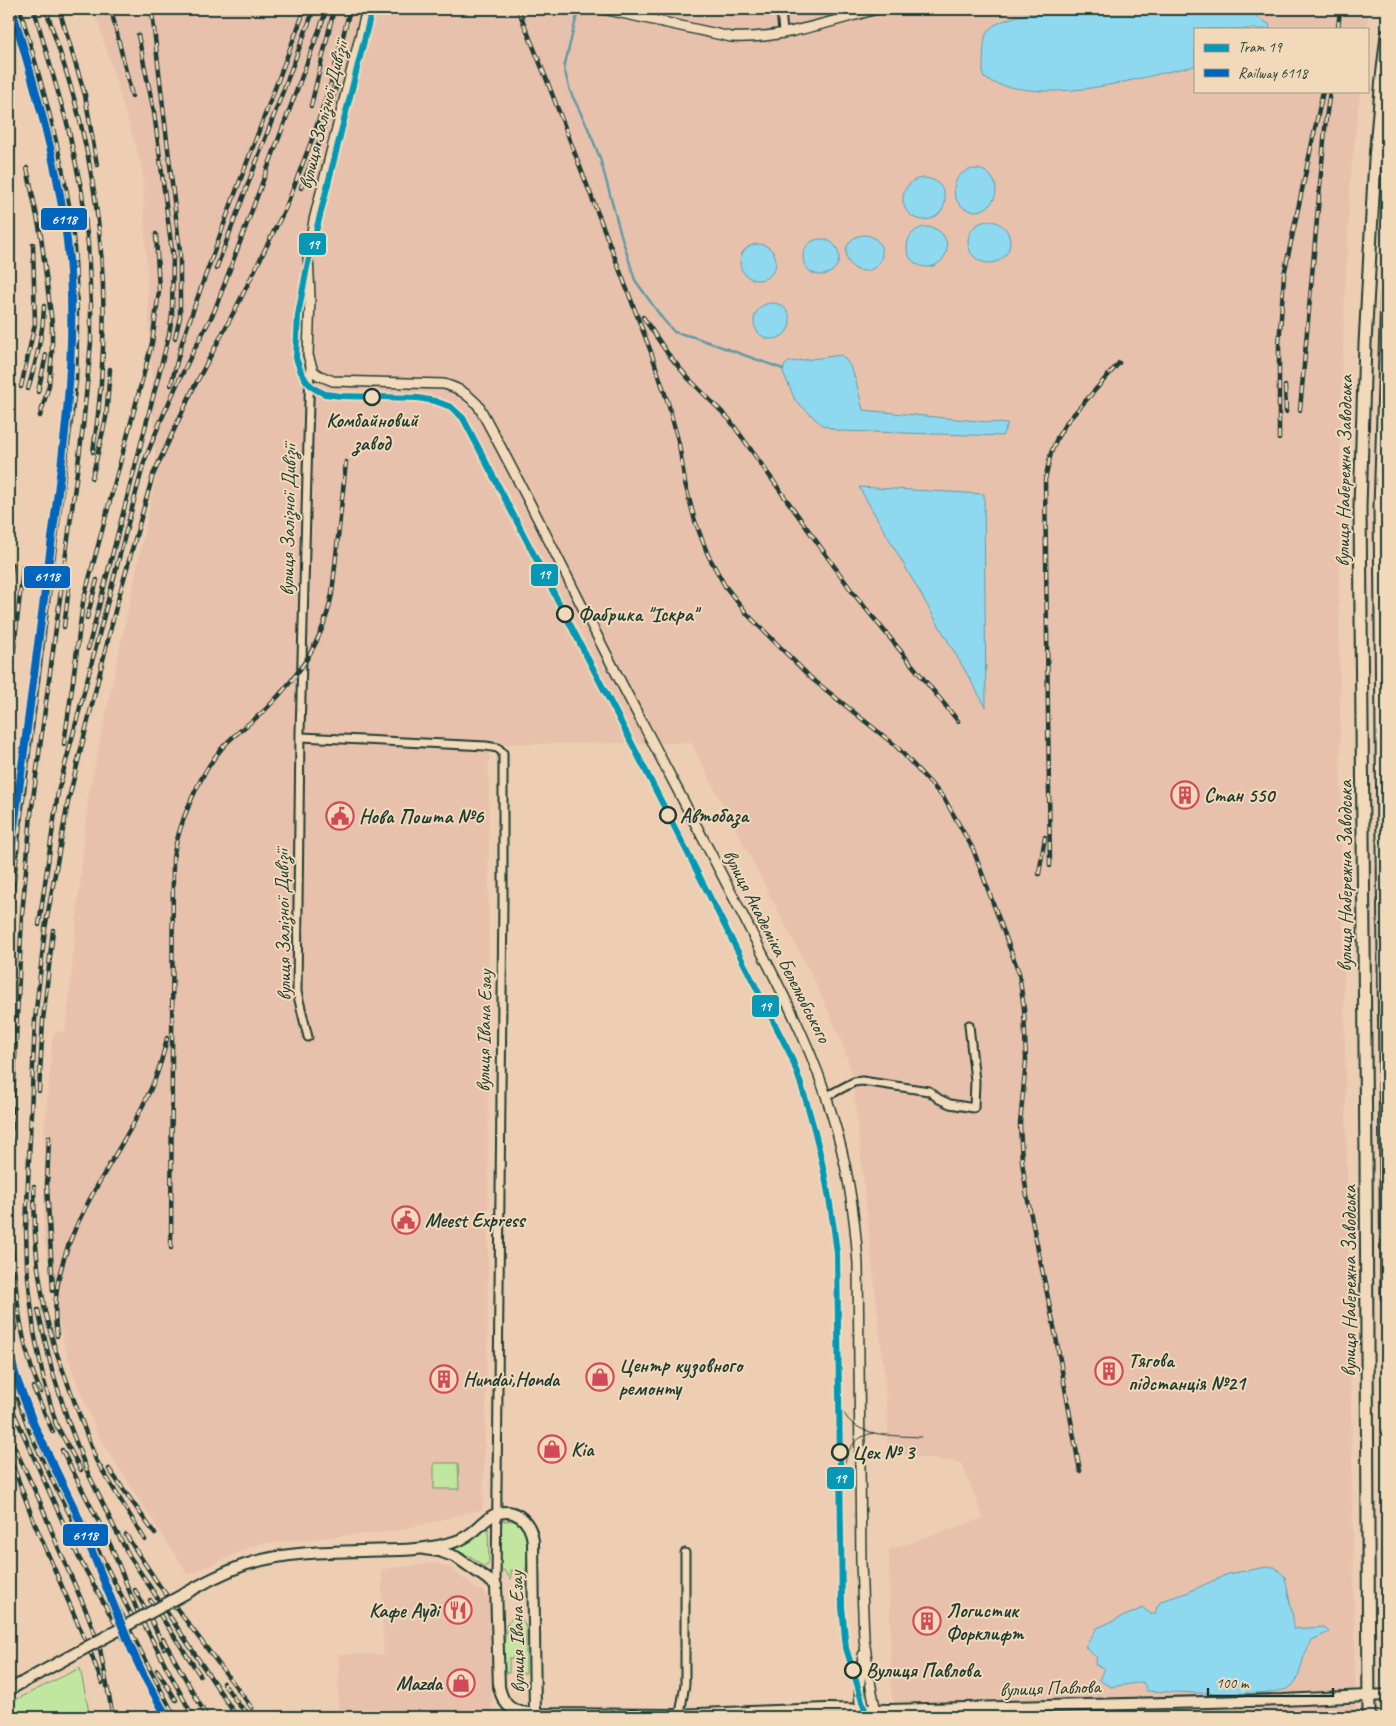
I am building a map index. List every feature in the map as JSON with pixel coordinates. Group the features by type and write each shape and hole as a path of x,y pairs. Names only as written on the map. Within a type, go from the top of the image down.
{"main road":[{"name":"вулиця Набережна Заводська","path":"1369,1717 1368,1339 1360,507 1365,344 1374,179 1387,35"},
{"name":"вулиця Набережна Заводська","path":"1387,295 1380,517 1387,1297"},
{"path":"9,1690 235,1568 287,1555 424,1549 448,1544 467,1537 496,1514"},
{"name":"вулиця Івана Езау","path":"424,1549 439,1551 456,1557 496,1585 500,1695 510,1708 517,1712 535,1714 532,1531 522,1517 510,1514 496,1514"},
{"name":"вулиця Павлова","path":"535,1714 876,1714 1387,1695"}],"street":[{"name":"вулиця Залізної Дивізії","path":"308,1037 297,992 300,737 310,365 307,344 310,297 308,255 314,220 368,9"},
{"path":"603,9 731,36 763,36 783,33 877,9"},
{"path":"781,9 783,33"},
{"name":"вулиця Академіка Белелюбського","path":"310,365 318,375 339,382 444,384 458,388 478,405 799,1025 814,1060 827,1096 844,1162 851,1200 857,1255 861,1562 864,1640 876,1714"},
{"name":"вулиця Івана Езау","path":"300,737 486,746 498,748 503,754 496,1585"},
{"path":"827,1096 854,1082 862,1081 929,1091 939,1099 950,1104 974,1108 975,1081 969,1025"},
{"path":"680,1714 685,1684 685,1554"},
{"name":"вулиця Академіка Белелюбського","path":"862,1713 858,1691 864,1640"}],"shaded area":[{"path":"94,9 1369,9 1367,28 1194,28 1194,92 1360,92 1350,184 1341,396 1339,604 1356,1711 1283,1714 1286,1717 898,1717 891,1693 889,1550 983,1518 962,1463 886,1453 888,1429 884,1373 852,1074 845,1050 818,988 691,743 489,744 488,1326 483,1509 397,1531 258,1544 188,1575 99,1437 79,1389 63,1341 44,1239 44,1135 53,1034 66,1030 88,798 156,477 142,167"},
{"path":"435,1563 453,1569 476,1589 483,1590 490,1600 492,1715 498,1717 391,1717 391,1709 338,1711 339,1654 383,1654 382,1569"}],"green space":[{"path":"434,1463 458,1463 459,1489 434,1489"},
{"path":"501,1521 513,1521 524,1530 528,1547 524,1580 520,1580 520,1570 511,1570 510,1579 506,1572 500,1568"},
{"path":"488,1528 489,1562 487,1566 483,1566 473,1558 454,1549 468,1543"},
{"path":"513,1618 522,1620 526,1628 526,1673 520,1673 520,1659 509,1658 509,1673 503,1673 503,1653 507,1623"},
{"path":"80,1668 90,1717 9,1717 9,1703"},
{"path":"1356,1711 1356,1717 1286,1717 1282,1714"}],"water":[{"path":"1054,9 1260,9 1256,17 1269,24 1270,28 1194,28 1194,66 1105,86 1060,91 1038,91 1002,85 983,77 984,43 990,28 1006,20"},
{"path":"979,169 987,172 993,178 996,190 993,202 987,208 971,211 963,208 957,202 954,186 957,178 963,172"},
{"path":"928,178 936,181 942,187 945,199 942,211 936,217 920,220 912,217 906,211 903,195 906,187 912,181"},
{"path":"993,221 1001,224 1007,230 1010,242 1007,254 1001,260 985,263 977,260 971,254 968,238 971,230 977,224"},
{"path":"923,227 931,227 938,230 944,236 947,247 944,258 938,264 931,267 923,267 916,264 910,258 907,251 907,243 910,236 916,230"},
{"path":"864,235 871,236 877,240 881,246 881,260 877,266 871,270 864,271 857,270 851,266 847,260 846,253 847,246 851,240 857,236"},
{"path":"821,239 828,240 834,244 838,250 838,264 834,270 828,274 821,275 814,274 808,270 804,264 803,257 804,250 808,244 814,240"},
{"path":"758,244 765,245 771,249 775,255 775,269 771,275 765,279 758,280 751,279 745,275 741,269 740,262 741,255 745,249 751,245"},
{"path":"772,303 779,304 785,308 789,314 789,328 785,334 779,338 772,339 765,338 759,334 755,328 754,321 755,314 759,308 765,304"},
{"path":"841,355 853,373 863,410 1008,424 1002,436 839,431 822,425 795,400 783,372 784,366 789,362"},
{"path":"859,487 984,494 986,707"},
{"path":"1275,1567 1285,1577 1293,1617 1293,1629 1324,1627 1329,1632 1312,1640 1305,1654 1298,1677 1289,1688 1280,1691 1244,1693 1159,1692 1147,1691 1143,1682 1111,1687 1099,1680 1104,1668 1095,1665 1097,1658 1085,1647 1097,1628 1143,1608 1151,1614 1155,1614 1161,1601 1186,1593 1228,1574"}],"waterway":[{"path":"578,11 564,68 570,91 600,158 635,280 674,332 694,337 783,369"}],"tram line":[{"name":"19","path":"372,9 307,267 298,315 296,358 307,382 325,394 418,398 435,401 451,407 463,418 791,1056 800,1080 820,1153 837,1253 842,1607 846,1648 867,1717"},
{"path":"840,1403 845,1415 852,1423 862,1429 885,1435 921,1437"},
{"path":"844,1467 847,1455 853,1444 862,1437 874,1433"}],"railway":[{"path":"9,929 20,823 76,381 77,338 76,274 70,211 54,134 20,9"},
{"path":"11,1234 10,1199 13,1100 22,915 31,814 83,427 91,342 88,244 82,193 68,127 34,9"},
{"path":"46,9 81,125 90,166 101,247 104,329 102,370 93,452"},
{"path":"59,9 85,95 97,165"},
{"path":"111,9 132,96"},
{"path":"171,385 182,342 202,285 305,9"},
{"path":"216,269 314,9"},
{"path":"39,925 58,792 144,462 176,386 214,312 327,9"},
{"path":"311,106 334,9"},
{"path":"57,1427 44,1381 34,1332 27,1267 26,1228 35,1020 45,929 68,802 116,607 153,475 193,389 286,207 331,83 350,9"},
{"path":"518,9 651,352 679,444 685,483 695,521 708,555 725,586 748,615 811,678 896,746 944,798 973,849 1019,973 1024,1009 1026,1061 1020,1124 1022,1161 1027,1196 1055,1332 1080,1471"},
{"path":"707,9 733,13 793,9"},
{"path":"1338,28 1340,9"},
{"path":"152,12 180,252 180,317 175,338"},
{"path":"138,35 154,112 173,259"},
{"path":"301,188 321,137 337,84"},
{"path":"1279,439 1279,345 1284,275 1323,92"},
{"path":"1300,410 1330,92"},
{"path":"27,168 41,236 52,323 49,385 40,416"},
{"path":"73,681 83,602 152,343 159,291 156,234"},
{"path":"21,387 35,324 33,244"},
{"path":"88,649 169,335 172,315 173,252"},
{"path":"28,389 41,338 44,306"},
{"path":"643,317 668,354 688,378 729,419 854,594 958,721"},
{"path":"38,392 46,355"},
{"path":"1050,866 1045,480 1051,453 1066,423 1119,363"},
{"path":"92,478 106,418 110,369"},
{"path":"1285,386 1286,412"},
{"path":"171,1248 173,858 176,844 191,800 205,772 222,748 265,710 289,684 308,657 323,628 332,594 346,462"},
{"path":"9,592 12,564"},
{"path":"9,693 23,567"},
{"path":"87,618 97,580"},
{"path":"64,627 69,587"},
{"path":"64,744 74,674"},
{"path":"1039,874 1045,837"},
{"path":"39,1091 43,1020 53,930"},
{"path":"57,1336 56,1301 61,1267 88,1203 141,1110 157,1074 167,1038"},
{"path":"49,1137 47,1185 53,1291"},
{"path":"34,1186 38,1268 45,1312 55,1349 96,1460 145,1540"},
{"path":"11,1228 16,1291 22,1333 33,1373 41,1392"},
{"path":"9,1298 15,1329"},
{"path":"38,1310 52,1370 68,1421 87,1471 115,1529 130,1557 237,1717"},
{"path":"9,1374 29,1430 56,1488 175,1717"},
{"path":"33,1387 53,1432"},
{"path":"9,1402 79,1558 143,1674"},
{"path":"55,1422 81,1470"},
{"path":"9,1436 38,1497 88,1615 100,1649 113,1717"},
{"path":"62,1450 111,1546 139,1615 193,1717"},
{"path":"9,1455 34,1522 102,1683"},
{"path":"109,1469 155,1534"},
{"path":"64,1484 136,1624"},
{"path":"126,1535 159,1585 252,1708"},
{"path":"135,1590 164,1648"},
{"path":"150,1600 200,1675"},
{"path":"163,1639 207,1717"},
{"path":"157,1670 176,1700"},
{"path":"223,1683 239,1705 252,1717"}],"rail line":[{"name":"6118","path":"9,866 62,457 71,346 70,272 62,205 40,106 12,9"},
{"name":"6118","path":"9,1351 16,1377 34,1425 76,1512 131,1648 167,1717"}],"place":[{"name":"Комбайновий завод","path":"372,397"},
{"name":"Фабрика \"Іскра\"","path":"565,614"},
{"name":"Стан 550","path":"1185,795"},
{"name":"Автобаза","path":"668,815"},
{"name":"Нова Пошта №6","path":"340,816"},
{"name":"Meest Express","path":"406,1220"},
{"name":"Тягова пiдстанцiя №21","path":"1109,1371"},
{"name":"Центр кузовного ремонту","path":"600,1377"},
{"name":"Hundai,Honda","path":"444,1379"},
{"name":"Kia","path":"552,1449"},
{"name":"Цех № 3","path":"840,1452"},
{"name":"Кафе Ауді","path":"458,1610"},
{"name":"Логистик Форклифт","path":"927,1621"},
{"name":"Вулиця Павлова","path":"853,1670"},
{"name":"Mazda","path":"461,1683"}]}
